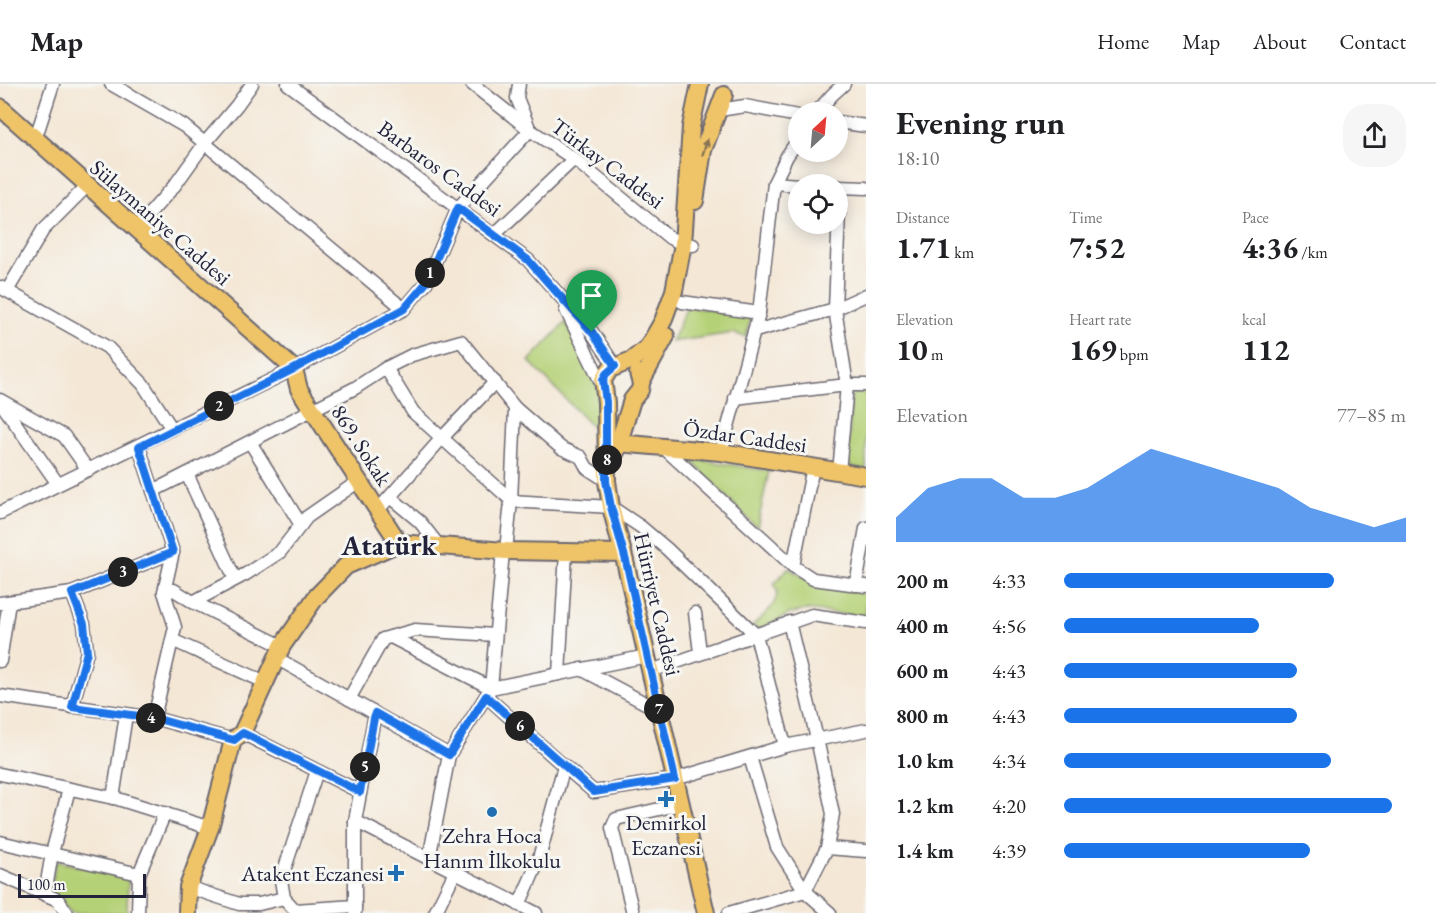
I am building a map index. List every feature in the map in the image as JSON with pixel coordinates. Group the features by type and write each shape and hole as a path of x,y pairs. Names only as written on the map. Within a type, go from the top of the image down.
{"main road":[{"path":"701,84 709,94 714,96 729,92"},
{"name":"Hürriyet Caddesi","path":"701,84 691,127 688,244 674,291 663,321 648,347 632,360 618,365 606,374 604,389 606,481 611,507 706,913"},
{"name":"Hürriyet Caddesi","path":"606,481 632,400 640,390 641,382 682,302 688,244 703,150 729,92"},
{"name":"Sülaymaniye Caddesi","path":"0,107 294,369"},
{"path":"618,365 633,368 641,382"},
{"name":"869. Sokak","path":"294,369 299,389 399,543"},
{"path":"604,389 609,397 620,402 632,400"},
{"name":"Özdar Caddesi","path":"618,443 721,452 866,476"},
{"path":"187,913 188,887 210,828 238,736 280,652 316,597 346,566 399,543 505,551 623,553"}],"street":[{"path":"35,140 53,84"},
{"path":"111,84 184,126 404,309"},
{"path":"136,229 175,185 252,84"},
{"name":"Barbaros Caddesi","path":"288,84 528,260 618,365"},
{"name":"Türkay Caddesi","path":"472,84 530,130 574,159 670,237 688,244"},
{"path":"0,513 139,447 294,369 404,309 426,283 458,208 530,130 517,98 519,84"},
{"path":"825,102 844,84"},
{"path":"729,92 745,106 788,114"},
{"path":"729,92 745,106"},
{"path":"848,124 866,126"},
{"path":"721,452 759,313 774,183 788,155"},
{"path":"495,234 574,159"},
{"path":"774,183 788,184"},
{"path":"87,186 44,230 4,289 107,348 143,384 171,429"},
{"path":"848,187 866,188"},
{"path":"837,234 835,309 847,385 839,472"},
{"path":"755,331 835,309 866,295"},
{"name":"Barbaros Caddesi","path":"558,296 604,389"},
{"path":"682,302 759,313"},
{"path":"153,492 356,388 386,368 412,355 461,340 515,408 561,448 581,457 587,468 606,481"},
{"path":"386,368 413,412 511,501 611,507 641,527 667,549 756,635 785,746"},
{"path":"378,510 495,382"},
{"path":"735,398 847,385 866,385"},
{"path":"0,401 64,436 88,470"},
{"path":"0,401 58,484"},
{"path":"429,858 449,755 489,692 511,501 515,408"},
{"path":"250,442 301,525"},
{"path":"139,447 173,552 164,592 175,627 154,718"},
{"path":"664,448 793,566 813,579 861,586 866,528"},
{"path":"793,566 813,467"},
{"path":"187,474 235,579"},
{"path":"193,602 280,552 307,517 359,481"},
{"name":"869. Sokak","path":"390,497 420,522 439,546"},
{"path":"0,661 4,603 72,593 173,552"},
{"path":"559,674 566,552"},
{"path":"164,592 174,590 280,652 349,699 449,755"},
{"path":"72,593 84,624 87,652 72,707"},
{"path":"695,613 700,652"},
{"path":"489,692 581,669 649,663 700,652 812,615 866,623"},
{"path":"729,913 805,891 827,848 833,814 789,622"},
{"path":"349,699 383,639 415,630 495,635"},
{"path":"392,637 489,692 564,766 594,792 675,779 785,746 866,730"},
{"path":"172,640 267,682"},
{"path":"581,669 660,711"},
{"path":"0,696 154,718 238,736 360,792"},
{"path":"317,771 281,880 284,898 295,910 355,910 355,821 375,713"},
{"path":"113,798 126,715"},
{"path":"750,757 777,847 805,891 830,913"},
{"path":"355,821 526,910 564,766"},
{"path":"0,774 113,798 210,828"},
{"path":"45,894 52,853 69,789"},
{"path":"633,913 612,828 616,819 681,804"},
{"path":"138,913 140,874 165,813"},
{"path":"0,842 140,874"},
{"path":"827,848 866,851"},
{"path":"435,913 455,872"},
{"path":"0,875 58,900 67,913"},
{"path":"188,887 261,909 284,898"}],"green space":[{"path":"687,307 751,315 746,337 733,333 671,342"},
{"path":"566,322 599,391 602,411 598,433 529,361"},
{"path":"853,393 866,393 866,470 848,464"},
{"path":"689,458 769,471 757,528"},
{"path":"788,568 818,585 866,594 866,617 806,610 789,614 759,630 753,625 775,602 777,590 774,584"},
{"path":"56,861 128,878 127,913 72,913 50,892"}],"place":[{"name":"Demirkol Eczanesi","path":"666,799"},
{"name":"Zehra Hoca Hanım İlkokulu","path":"492,812"},
{"name":"Atakent Eczanesi","path":"396,873"}],"district":[{"name":"Atatürk","path":"389,545"}],"route":[{"path":"458,208 528,260 592,332 615,366 610,369 603,380 606,402 606,481 675,779 594,792 486,696 449,755 375,713 360,792 243,733 234,740 154,718 72,707 87,652 84,624 72,593 173,552 139,447 294,369 404,309 426,283 458,208"}]}
